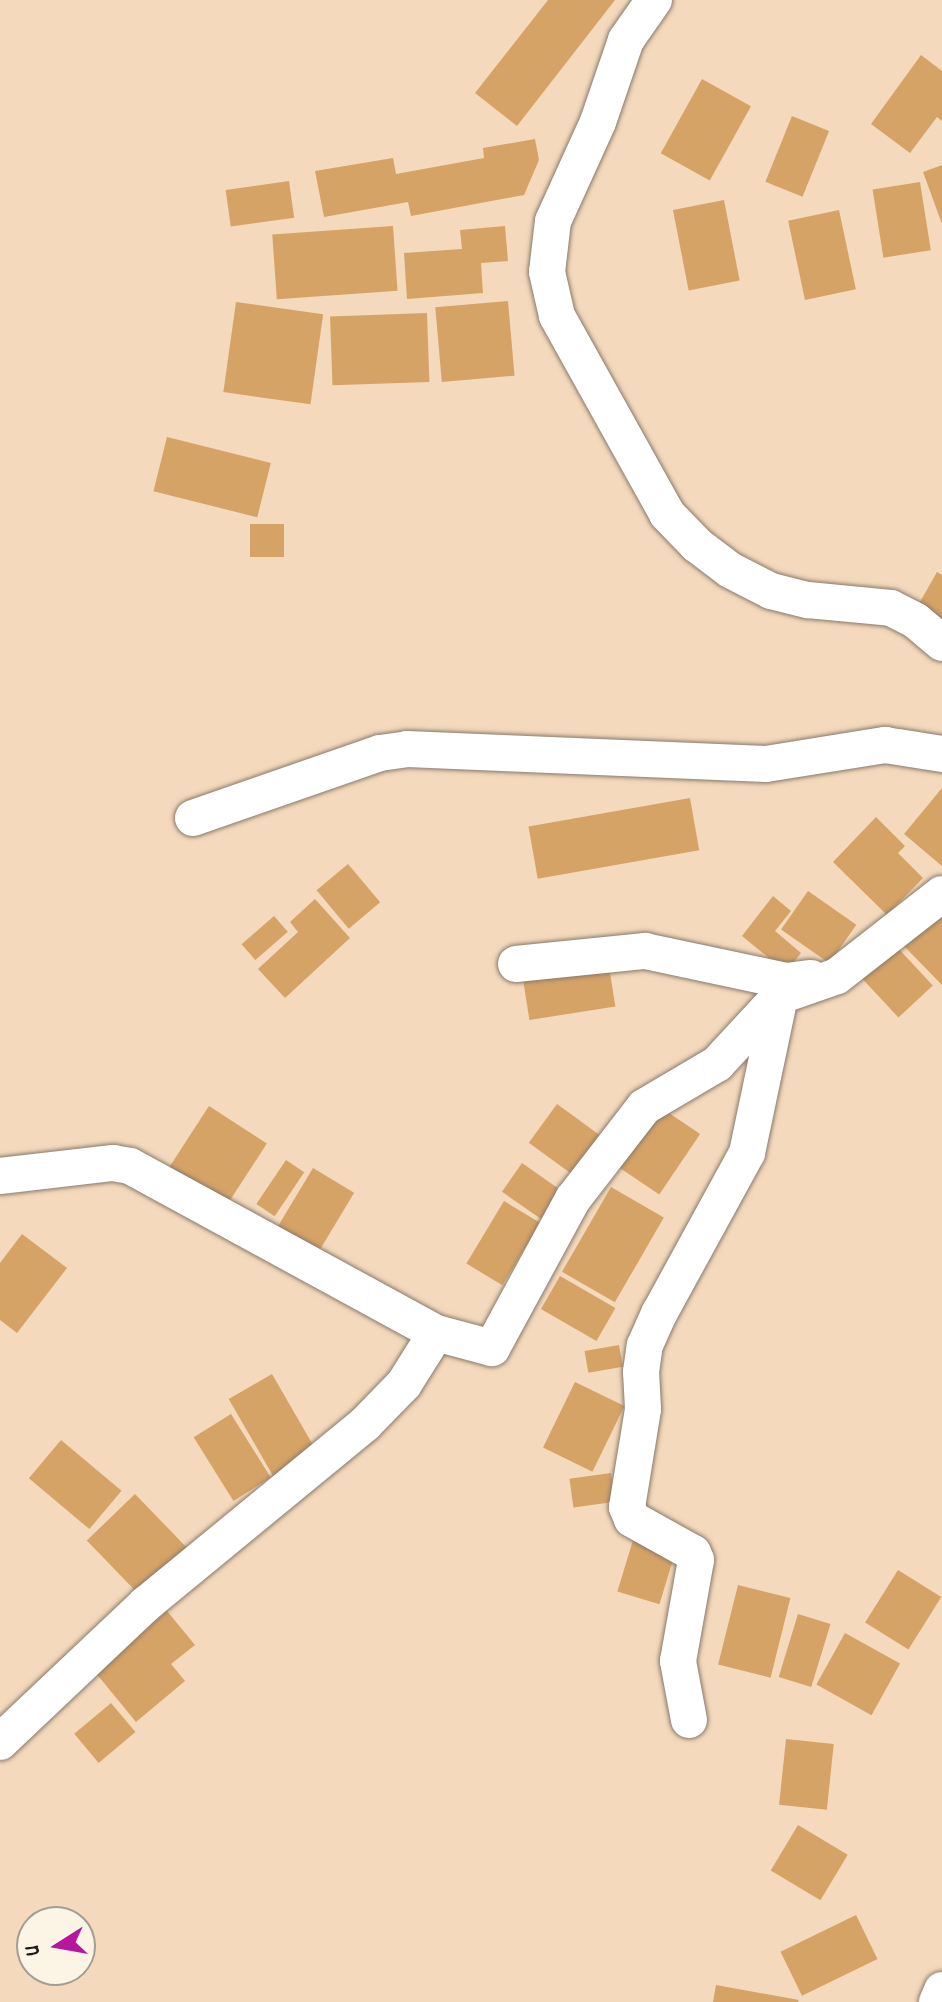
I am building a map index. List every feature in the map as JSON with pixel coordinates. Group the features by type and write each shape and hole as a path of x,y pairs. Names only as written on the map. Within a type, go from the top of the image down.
{"street":[{"path":"654,0 626,40 598,122 553,221 547,272 557,316 667,514 697,545 730,570 771,591 808,600 891,608 942,643"},
{"path":"193,818 380,753 407,749 766,764 855,747 885,745 942,754"},
{"path":"0,1176 113,1163 130,1166 436,1333 492,1348 573,1199 618,1136 644,1107 717,1064 780,996 837,976 942,894"},
{"path":"516,964 645,951 786,981 837,976"},
{"path":"689,1720 678,1661 696,1560 693,1553 632,1519 627,1507 643,1409 641,1372 645,1345 660,1312 747,1153 780,996"},
{"path":"0,1742 146,1604 365,1424 404,1384 436,1333"},
{"path":"937,2002 942,1990"}],"building":[{"path":"548,0 615,0 517,126 475,93"},
{"path":"921,55 942,71 942,121 937,117 910,153 871,124"},
{"path":"702,79 751,106 710,180 661,153"},
{"path":"792,116 829,131 802,197 765,182"},
{"path":"535,139 539,160 524,195 411,216 408,202 324,217 315,171 393,158 396,174 484,158 483,148"},
{"path":"942,165 942,224 923,172"},
{"path":"289,181 294,218 231,227 226,190"},
{"path":"920,182 931,250 883,258 873,190"},
{"path":"724,200 740,280 689,290 673,210"},
{"path":"839,210 856,289 805,300 788,221"},
{"path":"393,226 398,291 277,299 272,234"},
{"path":"505,226 508,261 481,263 483,293 407,299 404,253 462,249 460,230"},
{"path":"508,301 515,376 442,382 435,307"},
{"path":"236,302 323,314 310,404 223,392"},
{"path":"427,313 429,382 332,385 330,316"},
{"path":"167,437 271,463 257,517 153,491"},
{"path":"250,524 284,524 284,557 250,557"},
{"path":"937,572 942,575 942,624 916,609"},
{"path":"942,788 942,866 904,834"},
{"path":"690,798 699,850 538,879 528,826"},
{"path":"876,817 905,846 898,853 923,878 887,915 833,862"},
{"path":"348,864 380,902 349,929 317,890"},
{"path":"808,891 856,925 829,963 781,930"},
{"path":"773,896 791,911 775,931 801,953 786,972 742,936"},
{"path":"315,899 350,938 285,998 258,969 298,932 290,922"},
{"path":"942,904 942,985 902,944"},
{"path":"274,916 288,932 255,960 242,944"},
{"path":"896,946 933,985 898,1018 862,978"},
{"path":"608,960 615,1006 529,1020 522,974"},
{"path":"557,1104 605,1139 577,1178 529,1143"},
{"path":"657,1105 700,1134 659,1195 616,1166"},
{"path":"209,1106 267,1144 224,1210 166,1172"},
{"path":"286,1160 304,1172 275,1216 256,1204"},
{"path":"522,1163 563,1192 543,1220 502,1192"},
{"path":"313,1168 354,1193 317,1255 275,1231"},
{"path":"611,1187 664,1218 615,1302 562,1272"},
{"path":"504,1201 540,1223 502,1285 466,1264"},
{"path":"22,1234 67,1268 17,1333 0,1320 0,1263"},
{"path":"560,1276 615,1308 596,1341 541,1309"},
{"path":"619,1345 623,1367 588,1373 585,1351"},
{"path":"272,1374 317,1452 274,1477 229,1399"},
{"path":"575,1382 624,1406 592,1472 543,1448"},
{"path":"231,1414 271,1478 233,1501 194,1437"},
{"path":"61,1440 122,1491 89,1529 29,1478"},
{"path":"611,1473 615,1502 573,1508 569,1479"},
{"path":"135,1494 186,1547 138,1594 87,1541"},
{"path":"634,1537 676,1550 659,1604 617,1592"},
{"path":"898,1570 941,1597 908,1650 865,1623"},
{"path":"738,1585 790,1598 771,1678 718,1665"},
{"path":"167,1611 195,1645 171,1664 185,1681 136,1722 95,1672"},
{"path":"798,1614 831,1624 811,1687 779,1677"},
{"path":"845,1633 900,1664 871,1715 816,1685"},
{"path":"111,1703 135,1732 99,1763 74,1734"},
{"path":"786,1739 834,1744 827,1810 779,1805"},
{"path":"798,1825 848,1855 820,1900 771,1870"},
{"path":"856,1915 877,1959 802,1996 781,1952"},
{"path":"716,1985 799,2000 713,2002"}]}
